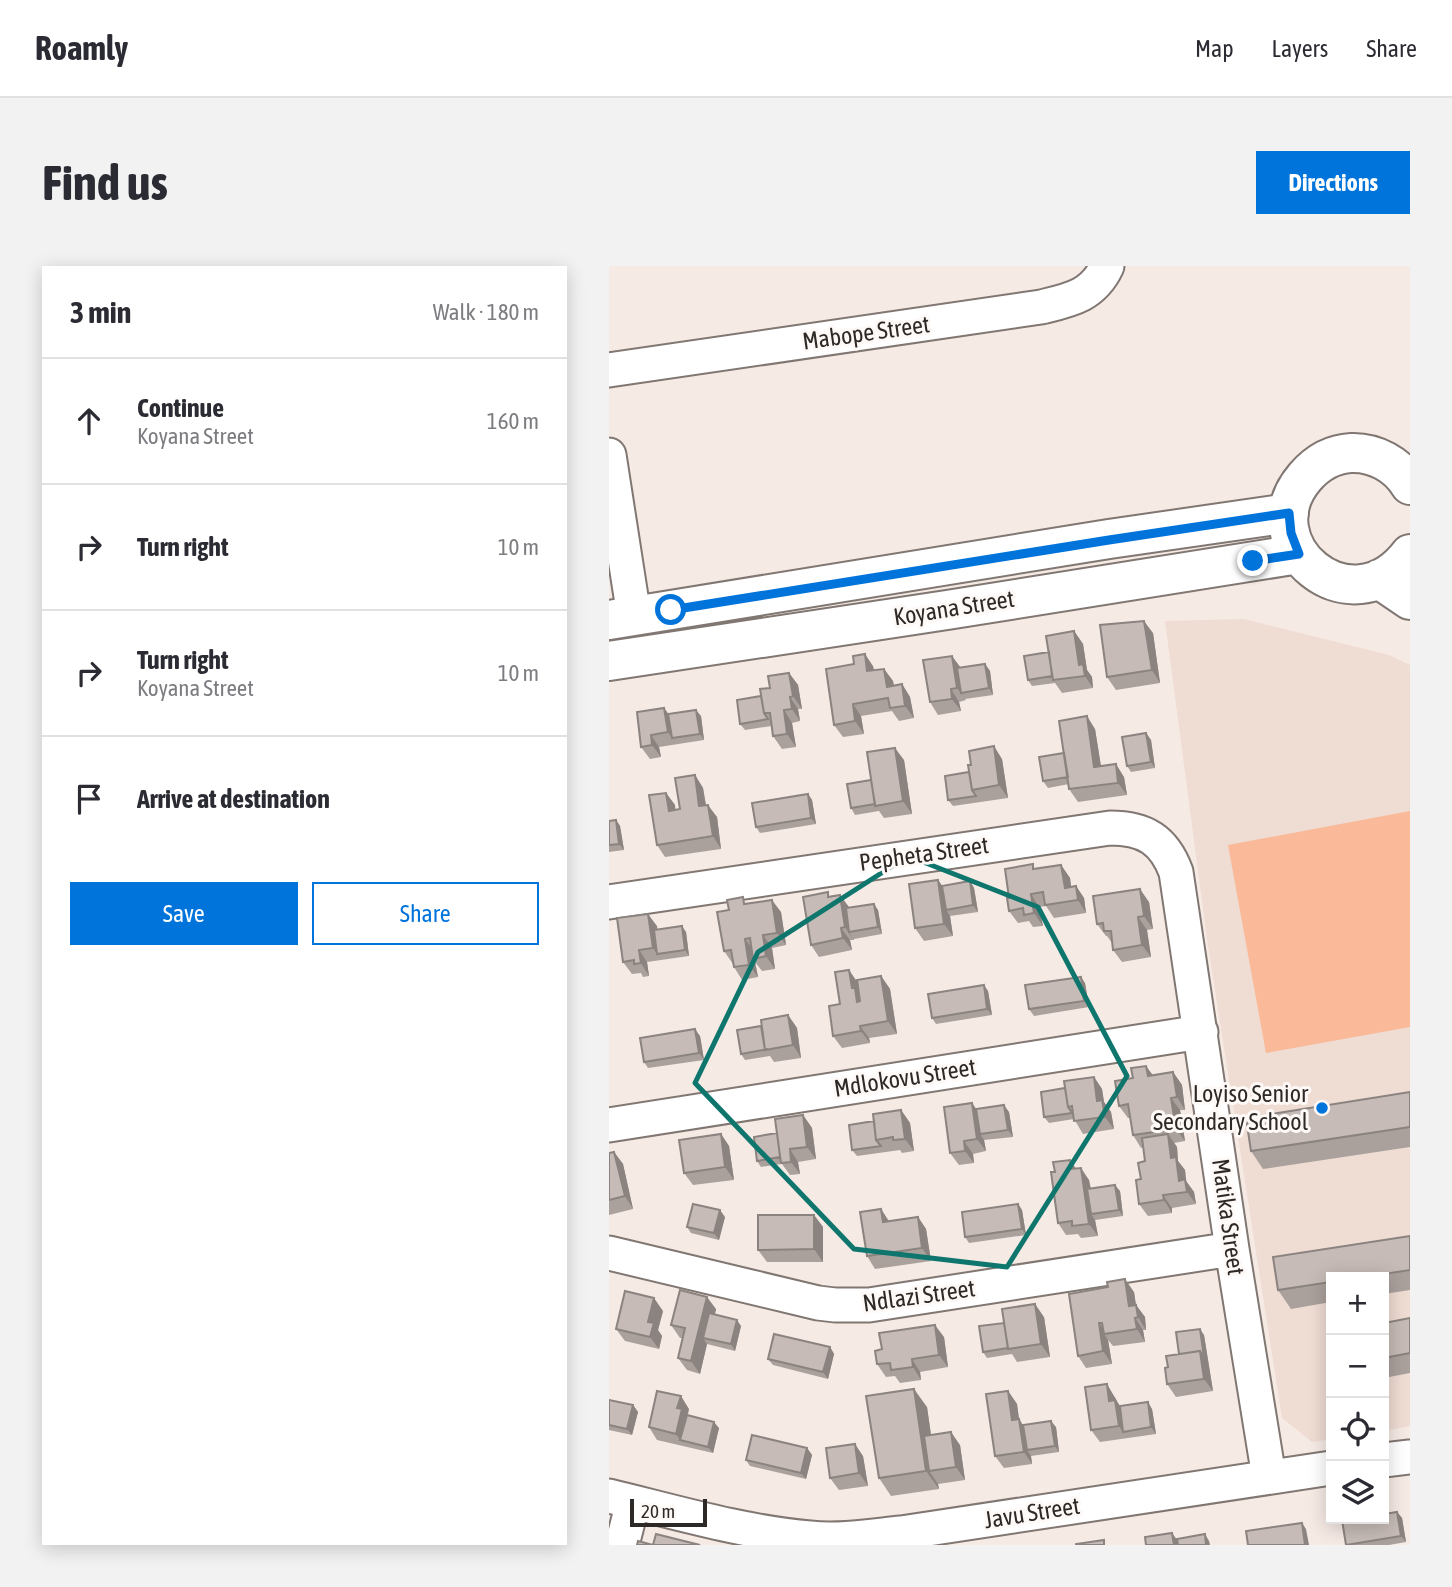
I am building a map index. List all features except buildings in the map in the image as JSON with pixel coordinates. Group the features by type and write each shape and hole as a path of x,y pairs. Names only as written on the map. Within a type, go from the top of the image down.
{"main road":[{"path":"1409,475 1382,459 1367,454 1336,456 1322,462 1299,484 1289,513 1291,533 1299,554 1308,566 1334,582 1395,590 1396,569 1410,554"},
{"name":"Koyana Street","path":"621,618 1122,537 1289,513"},
{"name":"Koyana Street","path":"609,661 1299,554"}],"street":[{"name":"Mabope Street","path":"609,370 1041,307 1076,298 1094,287 1107,266"},
{"path":"609,456 621,618"},
{"name":"Pepheta Street","path":"609,902 1110,828 1136,830 1165,849 1176,872 1184,914"},
{"name":"Matika Street","path":"1184,914 1269,1477"},
{"name":"Mdlokovu Street","path":"609,1125 1201,1032"},
{"name":"Ndlazi Street","path":"609,1253 818,1303 853,1305 883,1303 1233,1250"},
{"path":"1389,1459 1410,1457"},
{"name":"Javu Street","path":"621,1499 775,1534 845,1542 1326,1469"},
{"path":"621,1499 622,1545"}],"highlighted area":[{"path":"908,856 1038,907 1127,1076 1007,1267 854,1249 695,1083 758,952"}],"shaded area":[{"name":"Loyiso Senior Secondary School","path":"1244,619 1389,655 1410,665 1410,1426 1389,1430 1389,1272 1326,1272 1326,1440 1312,1442 1282,1418 1207,939 1165,621"},
{"path":"1410,811 1410,1027 1266,1053 1228,845"}],"place":[{"name":"Loyiso Senior Secondary School","path":"1322,1108"}],"route":[{"path":"671,610 1289,513 1289,527 1299,554 1253,561"}]}
